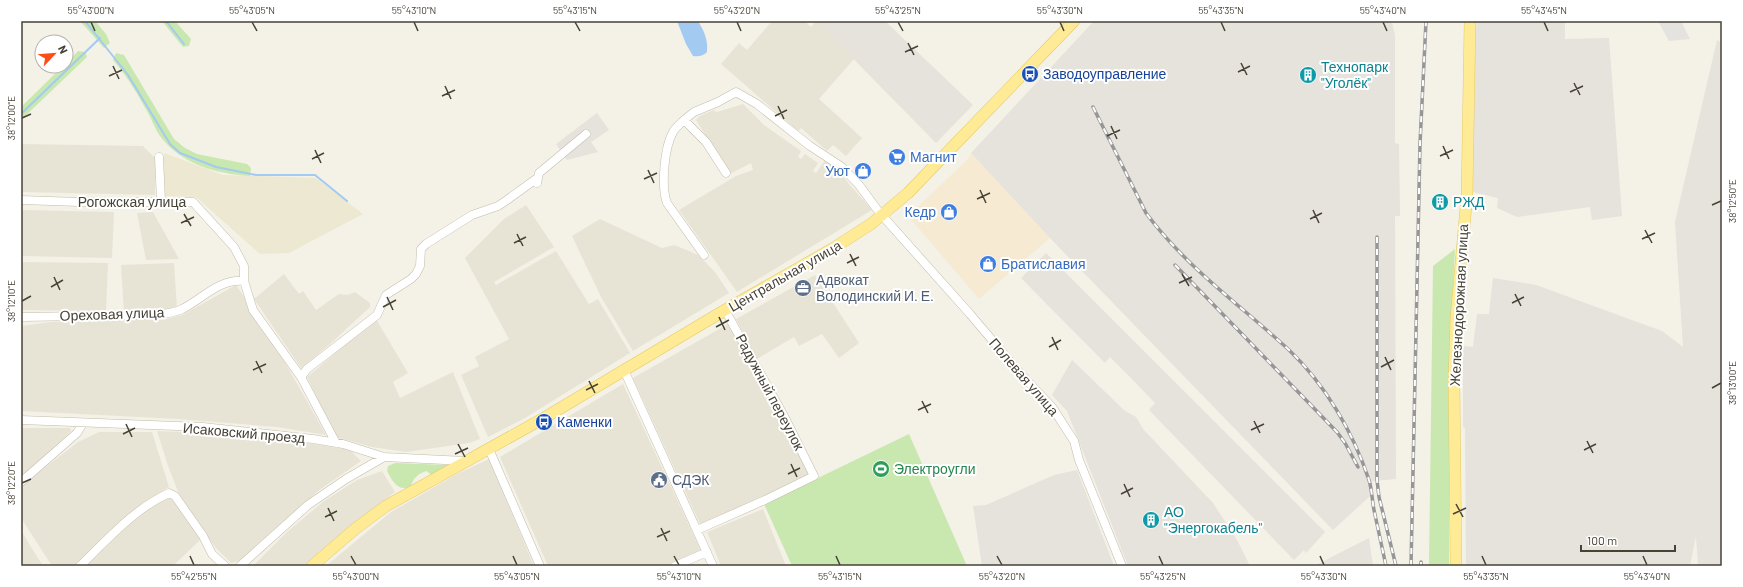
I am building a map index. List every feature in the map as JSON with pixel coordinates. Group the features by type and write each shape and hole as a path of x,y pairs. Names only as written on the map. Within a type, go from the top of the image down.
{"main road":[{"name":"Центральная улица","path":"312,566 377,512 465,461 489,449 725,310 832,249 882,216 908,193 1074,21"},
{"name":"Железнодорожная улица","path":"1456,566 1454,378 1456,318 1466,195 1470,21"}],"street":[{"name":"Полевая улица","path":"684,120 694,112 718,102 736,92 748,98 810,146 842,167 859,185 882,216 970,314 1020,373 1052,407 1074,441 1079,460 1122,566"},
{"path":"704,255 667,203 664,196 663,187 668,142 673,130 684,120 706,142 726,173"},
{"path":"301,377 307,369 377,315 386,295 416,274 420,266 421,250 426,244 472,215 498,206 536,179 537,183 539,173 586,134"},
{"path":"159,158 161,201"},
{"name":"Рогожская улица","path":"21,200 79,202 193,202 234,247 244,266 244,281 253,310 301,377 336,443"},
{"name":"Ореховая улица","path":"21,317 161,314 178,311 218,286 228,282 244,281"},
{"name":"Радужный переулок","path":"697,530 765,500 814,476 785,418 725,310"},
{"path":"624,370 713,566"},
{"name":"Исаковский проезд","path":"21,420 203,427 313,438 384,457 465,461"},
{"path":"21,482 77,433 83,423"},
{"path":"489,449 539,566"},
{"path":"240,566 315,500 384,457"},
{"path":"80,566 126,521 156,499 169,493 175,496 203,536 212,554 225,566"},
{"path":"675,566 707,552"}],"shaded area":[{"path":"772,21 805,21 811,27 816,21 854,59 819,99 862,138 846,156 833,145 827,151 801,128 798,131 721,64 739,43 747,50"},
{"path":"816,21 885,21 973,105 936,143"},
{"path":"1094,21 1371,21 1392,23 1395,35 1395,143 1399,144 1400,216 1395,216 1396,479 1372,481 1373,489 1370,496 1333,530 1050,238 971,153"},
{"path":"1477,21 1565,21 1565,39 1609,38 1622,216 1592,220 1590,207 1517,217 1497,208 1498,198 1473,192 1475,37"},
{"path":"1658,21 1681,21 1690,39 1669,41"},
{"path":"1717,40 1722,43 1722,566 1698,566 1696,536 1690,566 1466,566 1463,346 1473,347 1477,314 1489,314 1493,278 1536,285 1662,331 1683,347 1675,222"},
{"path":"743,104 764,125 801,151 798,157 801,159 805,154 818,163 813,171 816,173 825,160 838,169 872,210 737,292 679,210 736,176 753,170 751,163 730,174 696,120 700,116 713,110 717,112"},
{"path":"597,113 609,130 591,142 598,152 567,160 556,144"},
{"path":"21,144 143,146 155,158 155,195 21,192"},
{"path":"164,153 223,175 316,178 363,214 289,253 260,254 196,197 164,196"},
{"path":"971,153 1050,238 979,299 908,216 968,159"},
{"path":"526,205 554,247 494,282 496,285 556,251 589,304 598,299 630,353 525,418 488,437 461,375 479,366 475,357 509,339 465,258 504,219"},
{"path":"21,210 114,212 112,258 21,256"},
{"path":"153,212 179,259 146,260 137,213"},
{"path":"600,219 662,248 674,245 698,255 715,272 729,293 633,351 601,297 572,236"},
{"path":"1046,253 1325,532 1306,553 1304,550 1294,560 1149,410 1155,403 1131,378 1110,357 1105,363 1021,278"},
{"path":"21,262 108,263 106,311 21,310"},
{"path":"174,263 177,309 124,312 121,265"},
{"path":"284,274 299,294 303,291 316,310 339,294 348,295 355,292 370,303 370,307 329,345 301,368 254,299"},
{"path":"815,275 859,343 839,358 822,334 799,346 794,337 757,359 736,319"},
{"path":"236,285 253,315 273,341 326,435 277,427 178,419 21,411 21,326 51,322 92,320 162,320 182,315"},
{"path":"376,319 408,373 393,382 400,398 453,372 480,439 469,443 406,452 372,447 336,437 307,377"},
{"path":"728,324 792,439 809,475 755,501 700,524 633,378"},
{"path":"1072,360 1125,411 1136,417 1143,429 1213,503 1237,540 1250,566 1128,566 1067,411 1052,395"},
{"path":"623,384 701,551 667,566 548,566 500,457"},
{"path":"21,428 70,428 71,431 37,464 21,477"},
{"path":"157,431 208,433 300,442 350,450 361,461 318,491 246,559 231,563 215,547 179,494"},
{"path":"99,432 152,432 169,487 153,497 114,528 75,566 52,566 21,518 21,486 78,442"},
{"path":"489,459 534,566 326,566 391,512 457,474"},
{"path":"1077,470 1114,566 982,566 973,506 986,505 1054,475"},
{"path":"382,471 395,492 307,566 253,566 287,532 324,501 357,480"},
{"path":"167,497 170,497 201,539 173,566 85,566 131,521"},
{"path":"763,509 786,566 721,566 707,532"},
{"path":"21,530 28,542 43,566 21,566"},
{"path":"1369,538 1373,566 1314,566"}],"green space":[{"path":"80,21 95,21 106,34 110,43 104,48"},
{"path":"162,21 175,21 191,39 189,46 183,47"},
{"path":"78,51 85,52 87,57 74,69 74,55"},
{"path":"116,53 124,55 174,139 185,148 197,154 247,164 251,168 250,176 225,173 200,166 178,154 169,146 160,136 133,88 113,60"},
{"path":"55,74 69,74 21,120 21,107"},
{"path":"1455,249 1449,367 1449,566 1429,566 1433,266"},
{"name":"Электроугли","path":"909,434 967,566 792,566 764,504"},
{"path":"395,463 447,465 448,467 432,475 426,471 423,472 418,475 411,486 403,488 396,485 387,471 388,466"}],"water":[{"path":"677,21 698,21 705,35 707,52 701,56 693,56 686,44"}],"waterway":[{"path":"85,21 128,75 170,144 180,153 216,167 256,175 315,175 347,201"},
{"path":"166,21 184,44"},
{"path":"21,114 100,38"}],"railway":[{"path":"1411,566 1420,144 1426,21"},
{"path":"1093,107 1146,213 1161,232 1195,268 1288,349 1314,377 1326,393 1355,444 1369,480 1386,566"},
{"path":"1377,237 1377,480 1379,497 1396,566"},
{"path":"1175,265 1337,432 1345,443 1358,467"}],"place":[{"name":"Заводоуправление","path":"1030,74"},
{"name":"Технопарк \"Уголёк\"","path":"1308,75"},
{"name":"Магнит","path":"897,157"},
{"name":"Уют","path":"863,171"},
{"name":"РЖД","path":"1440,202"},
{"name":"Кедр","path":"949,212"},
{"name":"Братиславия","path":"988,264"},
{"name":"Адвокат Володинский И. Е.","path":"803,288"},
{"name":"Каменки","path":"544,422"},
{"name":"Электроугли","path":"881,469"},
{"name":"СДЭК","path":"659,480"},
{"name":"АО \"Энергокабель\"","path":"1151,520"}]}
